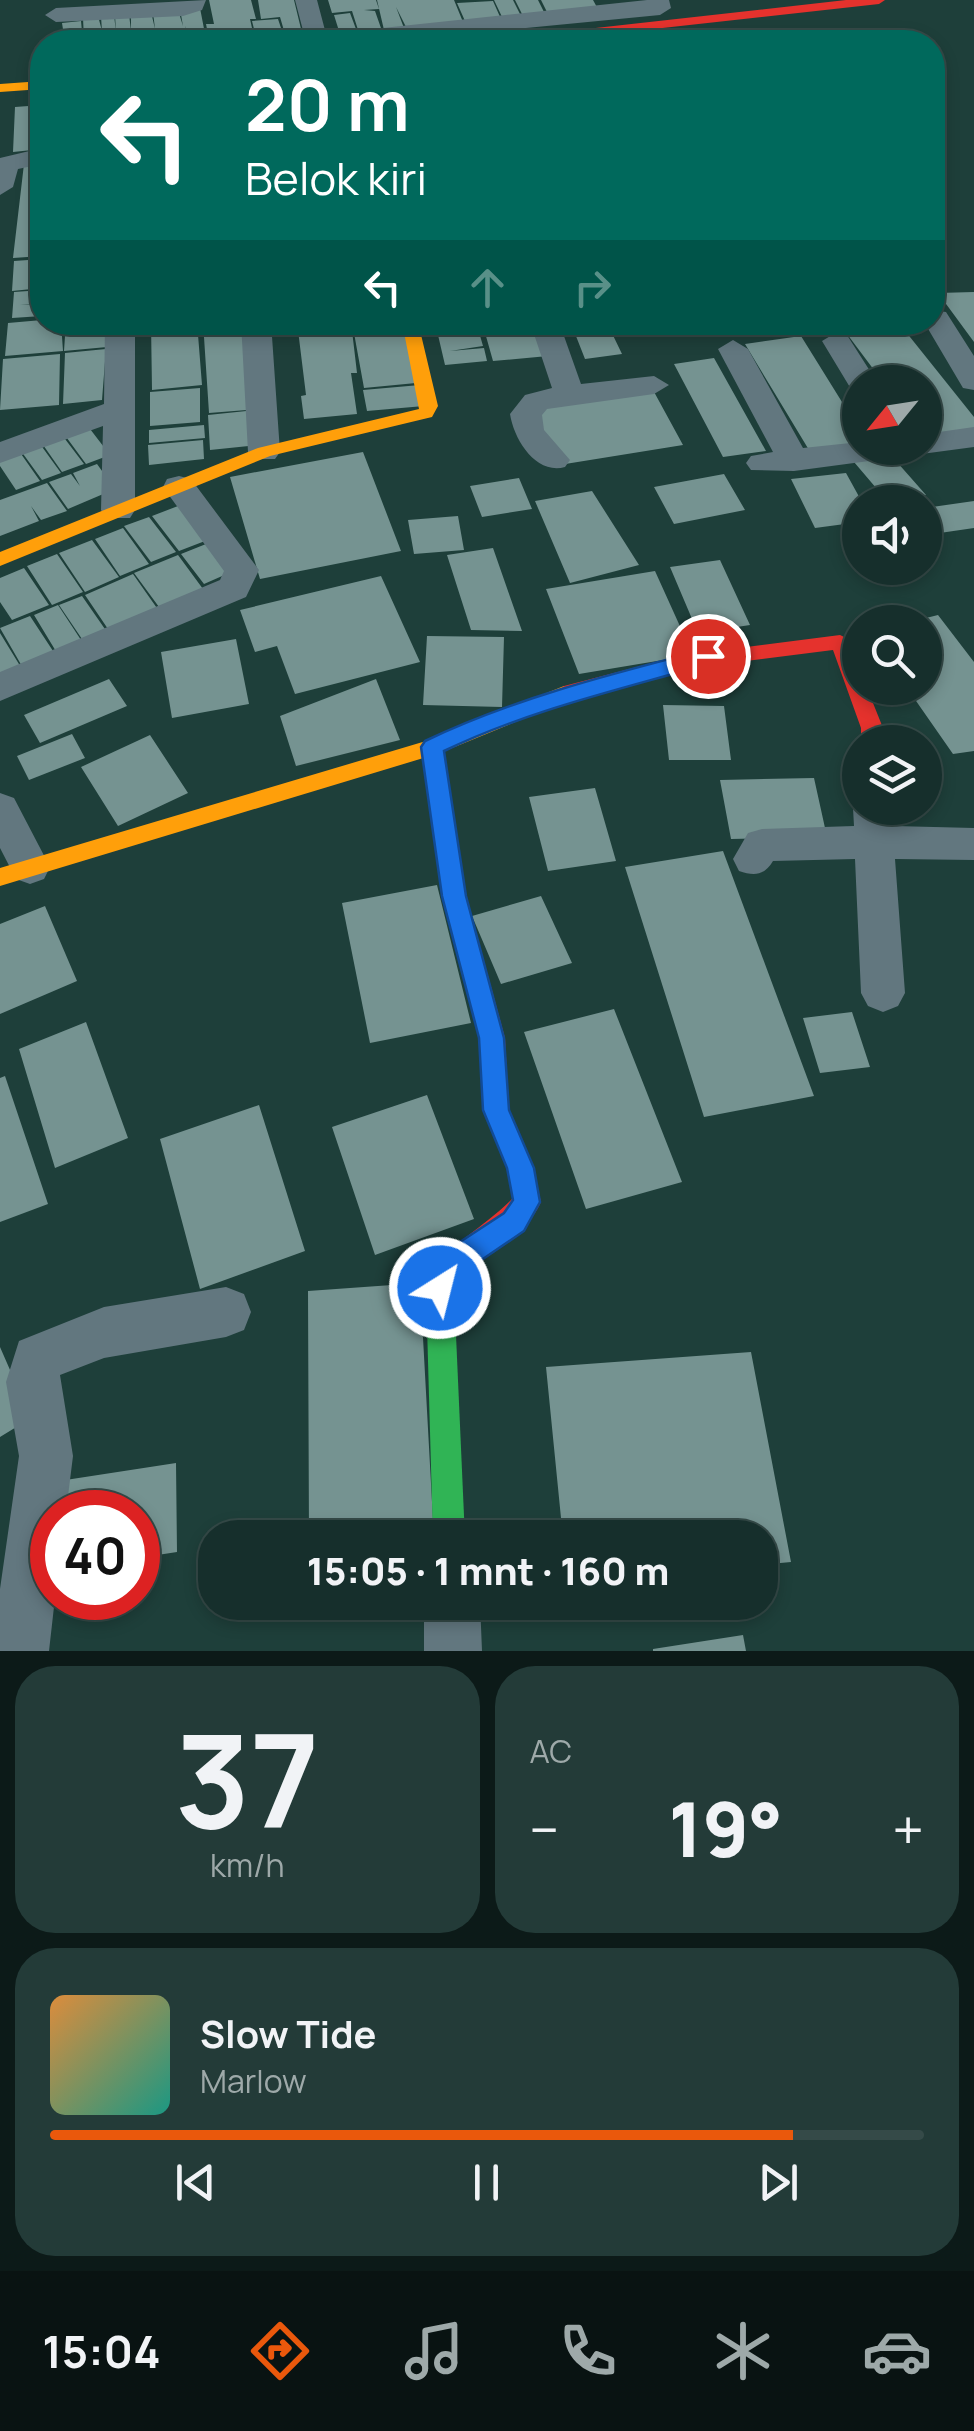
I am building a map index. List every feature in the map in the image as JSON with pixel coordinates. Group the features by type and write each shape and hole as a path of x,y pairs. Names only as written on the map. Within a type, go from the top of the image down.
{"street":[{"path":"56,14 121,6 184,9 194,5 195,0"},
{"path":"306,0 315,30"},
{"path":"439,30 660,8 658,0"},
{"path":"613,30 879,0"},
{"path":"0,88 30,76"},
{"path":"0,187 6,164 30,159"},
{"path":"945,333 974,381"},
{"path":"118,510 120,335"},
{"path":"257,335 264,452"},
{"path":"0,559 264,452 426,414 429,406 413,335"},
{"path":"548,335 566,392"},
{"path":"837,341 852,365"},
{"path":"733,348 778,462 842,455"},
{"path":"554,460 529,432 526,414 536,402 566,392 587,396 654,385"},
{"path":"0,453 120,409"},
{"path":"942,442 974,437"},
{"path":"0,688 234,588 240,582 242,570 179,487"},
{"path":"0,809 15,872 432,747 476,726 576,691 689,661 777,645 840,642 871,725"},
{"path":"432,747 454,896 492,1038 496,1110 520,1168 527,1202 514,1222 447,1267 440,1288 449,1520"},
{"path":"754,860 754,852 762,846 873,825 974,844"},
{"path":"873,825 884,994"},
{"path":"20,1651 46,1456 32,1382 37,1359 56,1347 106,1332 226,1312"},
{"path":"453,1620 454,1651"}],"building":[{"path":"209,0 251,0 256,19 250,19 252,30 207,30 206,24 214,24"},
{"path":"258,0 294,0 301,30 284,30 280,17 261,19"},
{"path":"328,0 376,0 379,9 364,10 375,11 382,30 358,30 352,11 332,13"},
{"path":"377,0 454,0 463,22 406,27 396,7 404,28 384,30"},
{"path":"494,0 513,0 522,18 503,19"},
{"path":"515,0 538,0 546,16 524,18"},
{"path":"541,0 593,0 599,11 549,16"},
{"path":"493,1 501,19 465,21 457,3"},
{"path":"200,8 204,30 186,30 185,26 185,30 131,30 131,14 151,12 155,29 153,12 178,10 183,26 180,9"},
{"path":"350,13 356,29 339,30 334,15"},
{"path":"129,14 131,30 116,30 115,15"},
{"path":"114,15 116,30 102,30 101,16"},
{"path":"98,16 102,30 84,30 83,17"},
{"path":"278,19 282,30 254,30 252,21"},
{"path":"81,21 82,30 63,30 62,23"},
{"path":"30,106 30,150 13,152 15,107"},
{"path":"24,164 30,164 30,257 13,258"},
{"path":"30,260 30,289 12,291 14,261"},
{"path":"30,291 30,305 20,305 30,305 30,317 12,318 14,292"},
{"path":"974,292 974,342 945,303 945,293"},
{"path":"30,321 30,335 62,335 63,351 5,356 8,323"},
{"path":"106,335 107,347 64,351 65,336"},
{"path":"151,335 198,335 202,385 152,390"},
{"path":"204,335 255,335 258,409 209,413"},
{"path":"299,335 353,335 357,373 351,373 357,414 304,419 301,396 306,395"},
{"path":"354,335 407,335 416,383 364,388"},
{"path":"438,335 480,335 483,346 450,351 484,348 487,361 445,365"},
{"path":"486,335 542,335 548,356 493,361"},
{"path":"576,335 613,335 622,354 585,359"},
{"path":"848,335 908,335 932,365 870,365"},
{"path":"801,336 842,402 842,448 809,450 745,344"},
{"path":"106,349 102,400 63,404 65,353"},
{"path":"60,354 59,405 0,410 3,359"},
{"path":"714,358 766,451 723,457 674,364"},
{"path":"942,377 974,417 974,429 942,435"},
{"path":"420,385 424,406 367,411 363,390"},
{"path":"200,388 200,422 150,426 150,392"},
{"path":"653,390 683,445 559,465 534,409"},
{"path":"257,410 258,445 210,450 208,415"},
{"path":"87,425 110,455 86,464 64,434"},
{"path":"204,425 205,438 149,443 149,430"},
{"path":"62,435 84,464 62,472 41,442"},
{"path":"203,440 204,459 149,465 148,445"},
{"path":"40,444 61,473 42,480 21,451"},
{"path":"19,451 40,481 16,490 0,466 0,458"},
{"path":"363,452 401,551 260,579 230,477"},
{"path":"97,464 115,489 68,509 49,482 71,474 80,486 73,473"},
{"path":"857,465 900,465 917,485 874,485"},
{"path":"846,473 853,485 842,485 842,524 815,528 791,479"},
{"path":"724,474 745,510 674,524 654,487"},
{"path":"519,478 532,509 482,517 470,486"},
{"path":"47,483 67,511 41,520 31,506 39,521 0,536 0,500"},
{"path":"592,491 639,565 570,583 535,501"},
{"path":"974,501 974,528 942,533 942,506"},
{"path":"178,506 205,541 179,551 152,516"},
{"path":"458,516 464,550 414,554 408,520"},
{"path":"149,517 176,552 151,562 124,526"},
{"path":"123,528 149,564 120,576 95,539"},
{"path":"92,540 119,577 85,592 59,553"},
{"path":"206,544 229,573 204,584 181,554"},
{"path":"493,548 522,631 471,630 447,555"},
{"path":"57,554 83,592 52,605 27,566"},
{"path":"178,555 203,589 159,607 134,573"},
{"path":"720,560 750,625 698,633 670,567"},
{"path":"24,568 49,605 12,620 0,602 0,578"},
{"path":"655,571 693,655 579,674 546,589"},
{"path":"133,574 159,611 110,632 85,595"},
{"path":"381,576 420,662 295,694 277,646 255,652 240,610"},
{"path":"82,596 107,632 84,642 59,605"},
{"path":"58,605 83,643 57,653 34,615"},
{"path":"30,616 55,654 23,668 0,628"},
{"path":"942,620 974,662 974,751 953,754 942,738 942,725 933,725 919,705 942,705"},
{"path":"0,633 22,669 0,678"},
{"path":"427,636 504,637 502,707 423,705"},
{"path":"236,639 249,704 172,718 161,652"},
{"path":"109,679 127,706 40,743 24,715"},
{"path":"376,679 400,740 296,766 280,716"},
{"path":"663,705 724,706 731,760 669,760"},
{"path":"72,734 85,758 29,780 17,756"},
{"path":"150,735 188,793 118,826 81,767"},
{"path":"814,778 827,837 731,839 720,780"},
{"path":"595,788 616,861 548,871 529,797"},
{"path":"723,851 814,1096 704,1117 625,867"},
{"path":"437,885 471,1023 370,1043 342,903"},
{"path":"541,896 572,963 501,984 472,916"},
{"path":"45,906 77,981 0,1014 0,924"},
{"path":"614,1009 682,1182 586,1209 524,1032"},
{"path":"852,1012 870,1067 820,1073 803,1018"},
{"path":"86,1022 128,1138 55,1168 19,1049"},
{"path":"5,1076 48,1204 0,1222 0,1078"},
{"path":"427,1095 474,1219 375,1255 332,1127"},
{"path":"259,1105 305,1251 200,1289 160,1139"},
{"path":"420,1283 433,1520 309,1520 308,1291"},
{"path":"0,1347 31,1418 0,1437"},
{"path":"751,1352 791,1562 778,1563 778,1520 561,1520 546,1367"},
{"path":"176,1463 177,1552 160,1555 160,1490 59,1490 59,1481"},
{"path":"743,1635 746,1651 653,1651 653,1649"}],"traffic: fast":[{"path":"440,1290 448,1520"}],"traffic: slow":[{"path":"0,88 30,86"},
{"path":"0,559 264,452 426,413 429,406 413,335"},
{"path":"0,877 432,747 564,694"}],"traffic: jam":[{"path":"613,30 879,0"},
{"path":"564,694 683,662 840,642 871,725"},
{"path":"432,747 454,895 492,1038 496,1110 520,1168 527,1202 455,1263 440,1290"}],"route":[{"path":"440,1288 447,1267 514,1222 527,1202 520,1168 496,1110 492,1038 454,896 432,747 476,726 576,691 708,656"}]}
